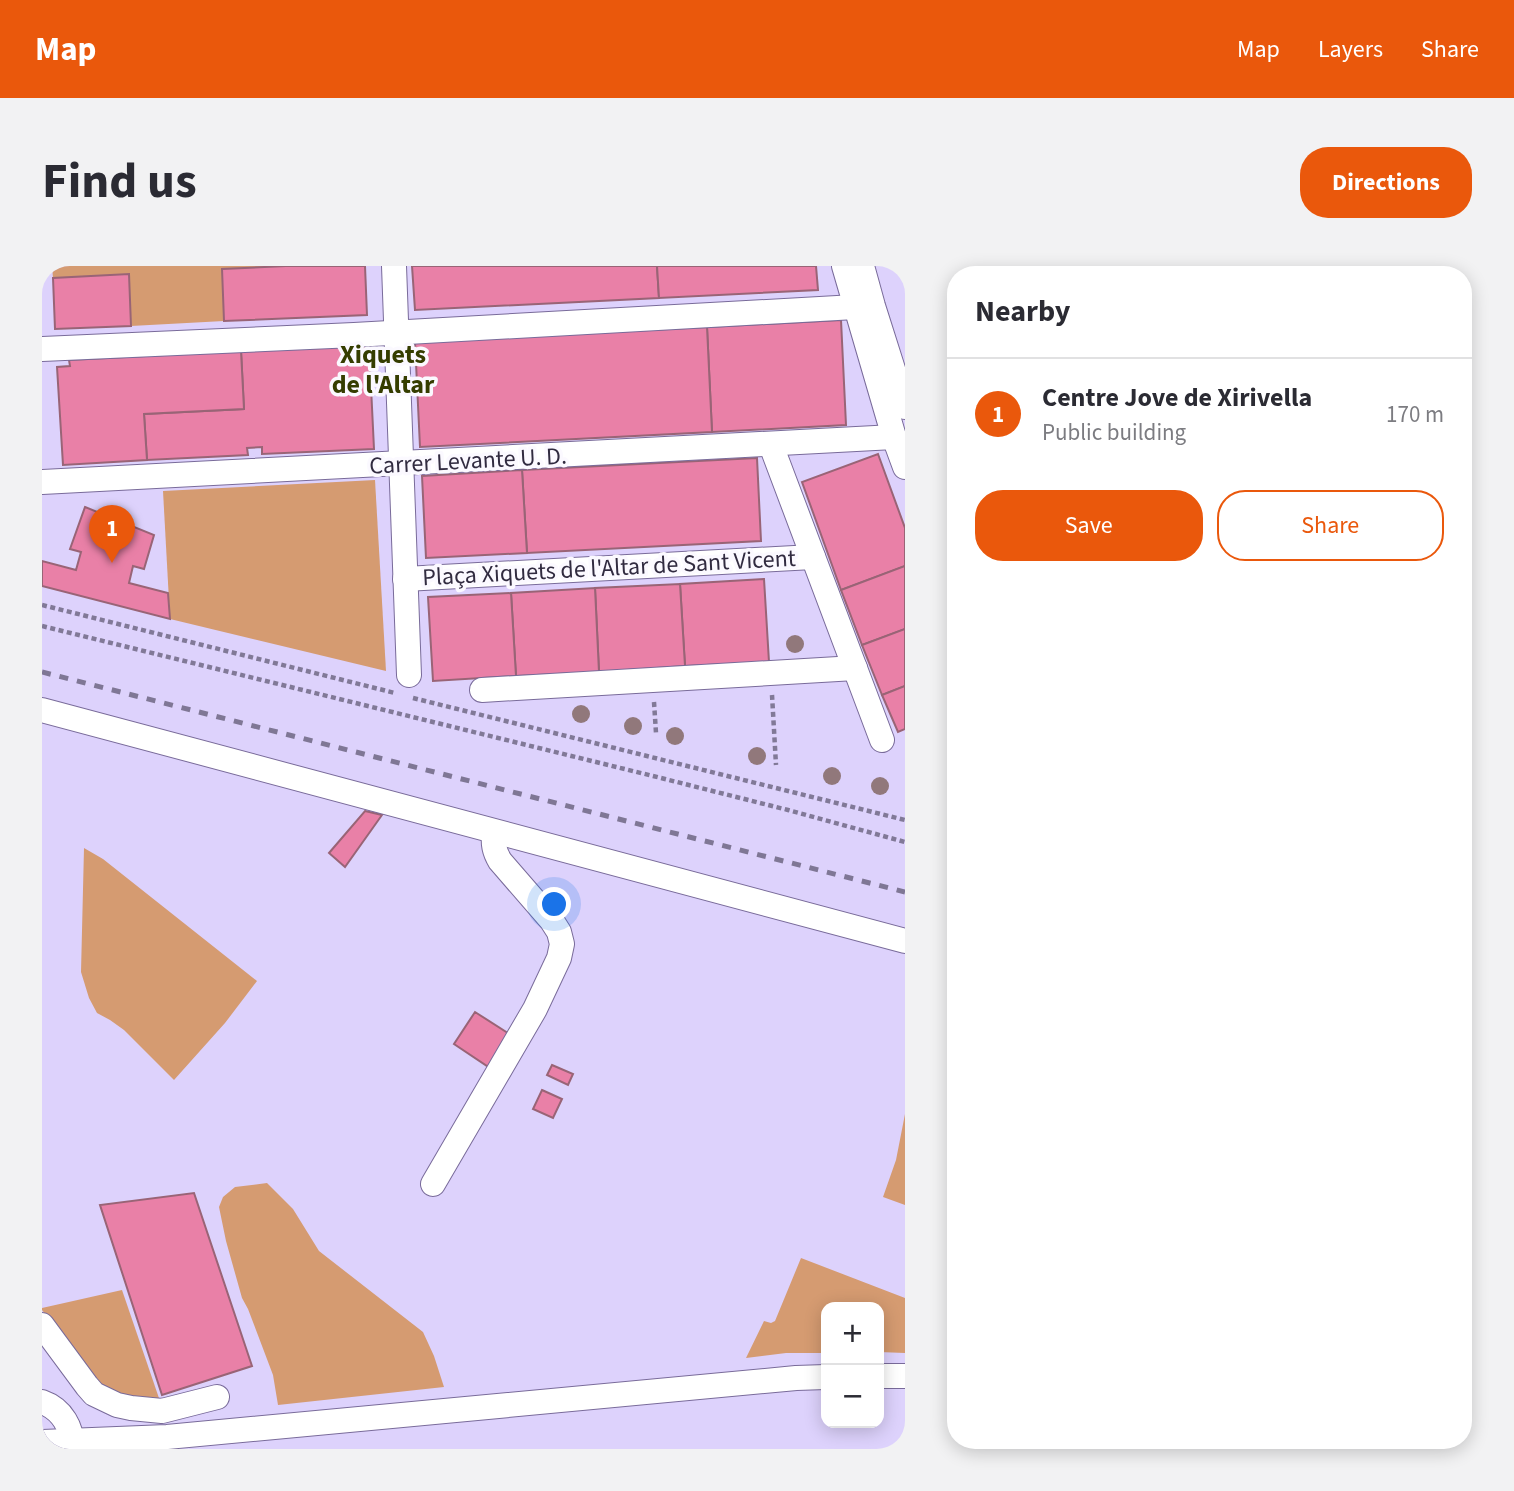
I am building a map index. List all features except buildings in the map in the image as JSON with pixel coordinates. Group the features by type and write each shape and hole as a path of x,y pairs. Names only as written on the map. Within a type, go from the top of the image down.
{"street":[{"path":"394,266 409,675"},
{"path":"844,266 905,467"},
{"path":"862,266 905,407"},
{"path":"42,349 855,307"},
{"name":"Carrer Levante U. D.","path":"42,476 401,464 894,437"},
{"name":"Plaça Xiquets de l'Altar de Sant Vicent","path":"771,445 882,740"},
{"name":"Plaça Xiquets de l'Altar de Sant Vicent","path":"405,579 813,557"},
{"path":"482,690 855,668"},
{"path":"42,710 905,941"},
{"path":"433,1184 535,1010 559,958 562,943 552,921 494,852 494,832"},
{"path":"42,1325 94,1394 117,1405 162,1411 217,1397"},
{"path":"884,1376 905,1376"},
{"path":"42,1442 105,1444 821,1377"},
{"path":"52,1408 105,1444"},
{"path":"52,1408 70,1429 72,1445"}],"path":[{"path":"42,626 615,766 905,842"},
{"path":"771,673 775,765"},
{"path":"652,680 656,733"}],"shaded area":[{"path":"52,266 286,266 222,269 224,321 131,326 129,274 53,278"},
{"path":"375,480 386,671 170,619 163,491"},
{"path":"84,848 103,859 257,981 225,1023 174,1080 124,1030 97,1013 89,998 81,972"},
{"path":"905,1114 905,1205 883,1197 896,1160"},
{"path":"267,1183 293,1209 319,1251 423,1332 444,1387 278,1405 273,1375 242,1298 219,1207 223,1197 235,1187"},
{"path":"801,1258 905,1298 905,1353 884,1352 884,1302 821,1302 821,1353 786,1353 746,1358 764,1321 775,1321"},
{"path":"122,1290 161,1404 108,1395 42,1310"}],"railway":[{"path":"42,672 905,892"}],"place":[{"name":"Centre Jove de Xirivella","path":"112,563"}],"district":[{"name":"Xiquets de l'Altar","path":"383,369"}]}
